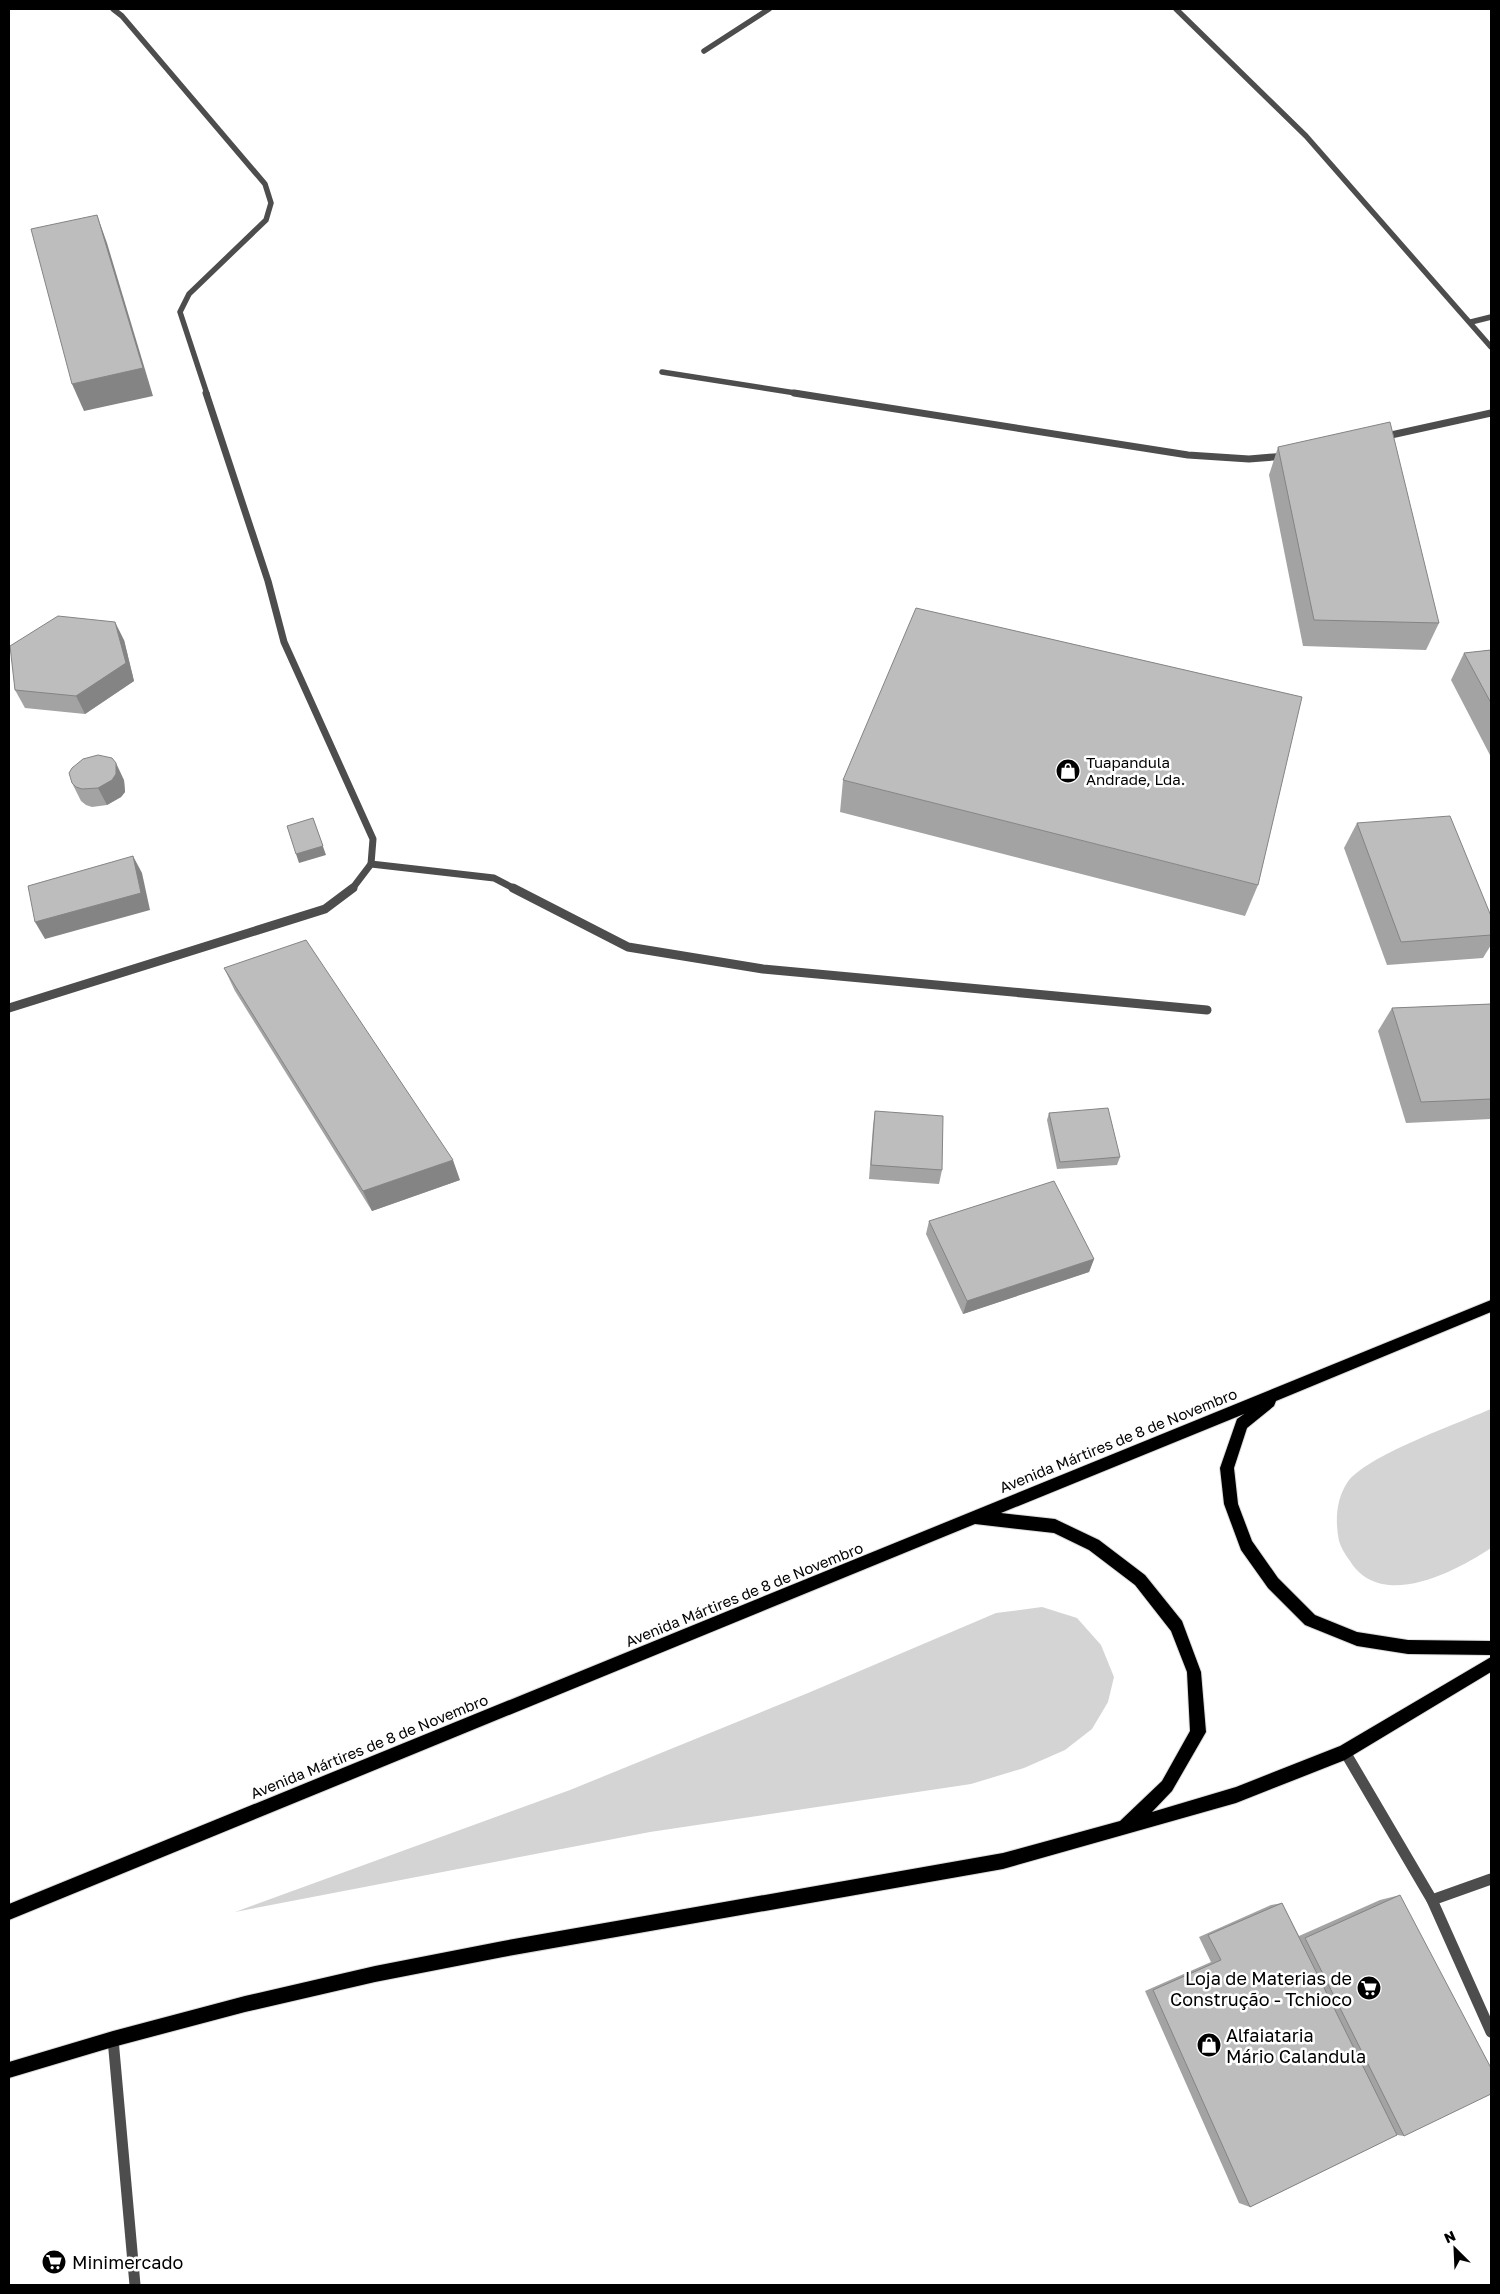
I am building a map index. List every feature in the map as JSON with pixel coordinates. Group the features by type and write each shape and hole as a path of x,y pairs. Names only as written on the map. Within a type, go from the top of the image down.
{"main road":[{"name":"Avenida Mártires de 8 de Novembro","path":"9,1912 1491,1306"},
{"path":"1276,1394 1242,1424 1227,1468 1232,1504 1246,1545 1273,1583 1310,1620 1357,1639 1408,1647 1491,1648"},
{"path":"976,1518 1054,1526 1094,1546 1140,1580 1177,1626 1194,1672 1198,1732 1168,1786 1123,1828"},
{"path":"9,2070 113,2038 245,2004 375,1974 503,1949 1004,1861 1236,1795 1345,1752 1491,1664"}],"street":[{"path":"9,1008 325,910 350,891 371,864 373,839 284,642 268,581 180,312 189,294 266,220 271,203 265,184 122,16 113,9"},
{"path":"704,51 769,9"},
{"path":"1176,9 1306,136 1491,347"},
{"path":"1471,322 1491,317"},
{"path":"662,372 1188,455 1249,460 1292,455"},
{"path":"1377,438 1491,412"},
{"path":"371,864 430,868 494,878 628,947 763,969 1207,1010"},
{"path":"1345,1752 1432,1900 1491,2032"},
{"path":"1432,1900 1491,1879"},
{"path":"113,2038 135,2285"}],"shaded area":[{"path":"1491,1409 1491,1548 1476,1558 1439,1576 1419,1582 1399,1585 1380,1583 1363,1576 1348,1558 1339,1541 1337,1511 1347,1483 1357,1473 1392,1451"},
{"path":"1042,1607 1077,1618 1101,1645 1114,1677 1108,1702 1092,1729 1065,1750 1024,1768 971,1784 650,1832 235,1912 570,1790 808,1693 996,1613"}],"building":[{"path":"97,215 143,368 72,384 31,229"},
{"path":"1390,422 1439,623 1314,620 1278,447"},
{"name":"Tuapandula Andrade, Lda.","path":"916,608 1302,697 1258,885 843,780"},
{"path":"58,616 115,622 126,663 76,696 15,690 10,646"},
{"path":"1491,650 1491,703 1464,653"},
{"path":"98,755 112,758 116,763 116,774 112,780 98,788 82,789 76,787 72,783 69,773 72,768 83,759"},
{"path":"1450,816 1491,916 1491,935 1401,942 1357,823"},
{"path":"313,818 323,846 296,854 287,826"},
{"path":"133,856 141,893 35,922 28,886"},
{"path":"306,940 453,1160 363,1191 224,968"},
{"path":"1491,1004 1491,1099 1421,1102 1392,1008"},
{"path":"1108,1108 1120,1157 1060,1162 1049,1113"},
{"path":"875,1111 943,1116 942,1170 871,1165"},
{"path":"1054,1181 1094,1259 967,1301 929,1221"},
{"name":"Loja de Materias de Construção - Tchioco","path":"1400,1895 1491,2068 1491,2094 1404,2136 1305,1938"},
{"path":"1282,1903 1397,2135 1250,2207 1153,1990 1221,1960 1208,1935"}],"place":[{"name":"Tuapandula Andrade, Lda.","path":"1068,771"},
{"name":"Loja de Materias de Construção - Tchioco","path":"1369,1988"},
{"name":"Alfaiataria Mário Calandula","path":"1209,2045"},
{"name":"Minimercado","path":"54,2262"}]}
